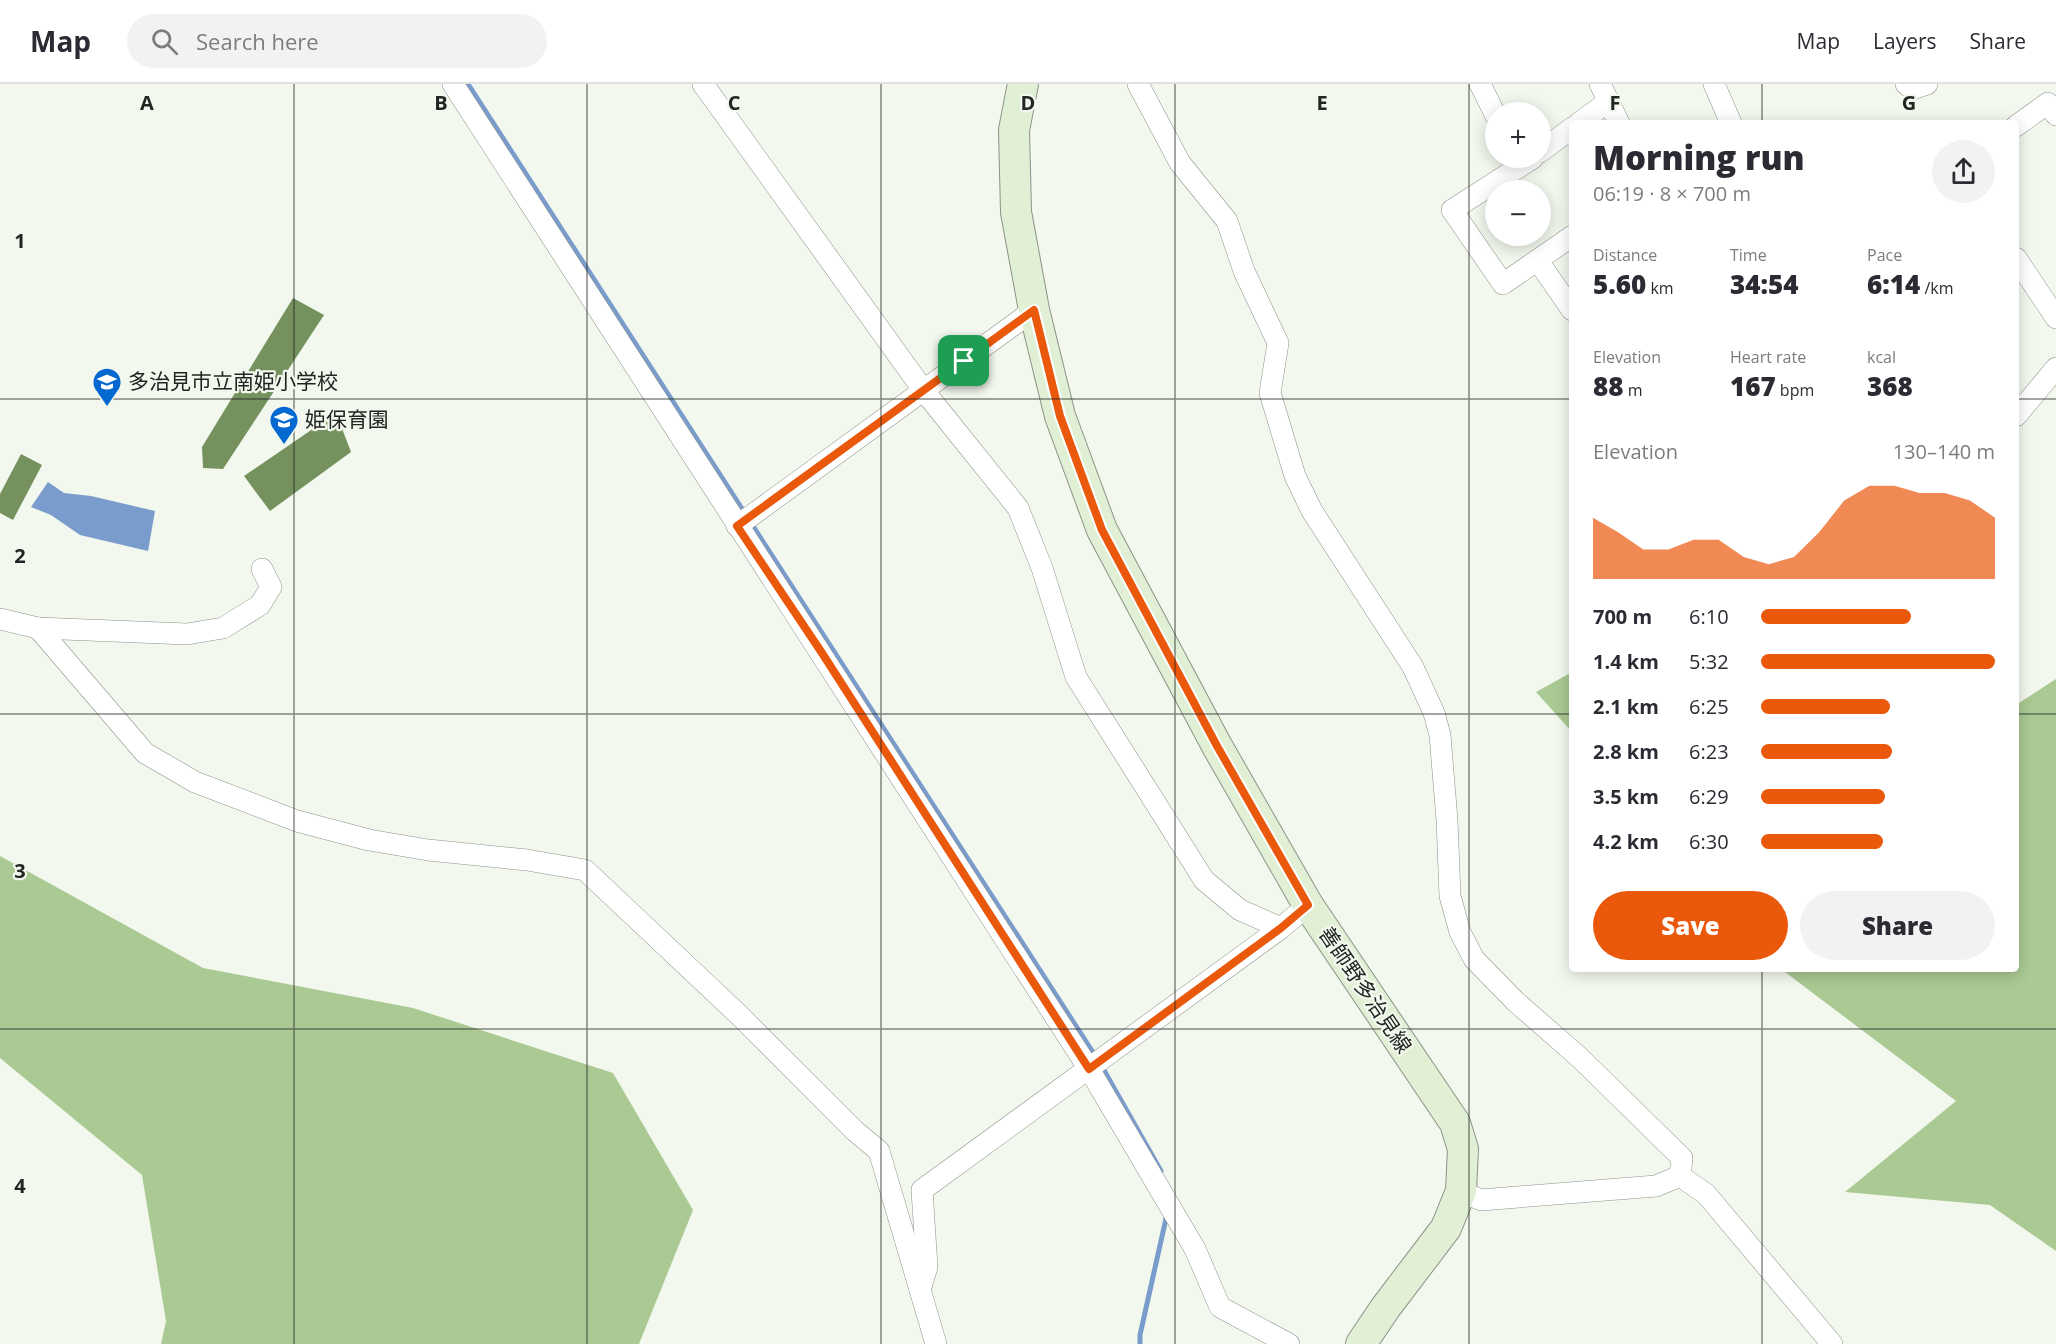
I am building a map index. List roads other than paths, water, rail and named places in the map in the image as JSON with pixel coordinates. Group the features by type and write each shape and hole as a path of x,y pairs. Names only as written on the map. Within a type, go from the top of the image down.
{"main road":[{"name":"善師野多治見線","path":"1023,84 1014,130 1016,212 1034,310 1060,416 1102,530 1217,746 1308,905 1455,1123 1463,1149 1461,1191 1446,1228 1361,1344"}],"street":[{"path":"453,84 1090,1068 1196,1250 1220,1307 1289,1344"},
{"path":"703,84 924,391 1018,508 1042,568 1076,676 1204,880 1240,910 1281,928"},
{"path":"1138,84 1180,163 1227,221 1244,271 1278,343 1270,393 1295,476 1312,511 1413,667 1434,713 1440,735 1450,896 1460,932 1474,959 1515,1001 1580,1058 1682,1158 1680,1176"},
{"path":"1480,84 1489,102"},
{"path":"1714,84 1730,120"},
{"path":"1906,84 1912,89 1927,84"},
{"path":"1581,120 1604,92 1618,120"},
{"path":"2019,124 2048,103 2056,115"},
{"path":"1551,144 1569,130"},
{"path":"1512,168 1452,210 1503,284 1569,238"},
{"path":"1538,261 1569,306"},
{"path":"2019,262 2056,318"},
{"path":"737,526 1034,310"},
{"path":"2019,412 2056,368"},
{"path":"0,619 38,628 187,634 224,628 260,605 271,587 262,569"},
{"path":"38,628 145,753 195,782 297,821 369,840 428,850 527,860 585,870 740,1016 855,1131 879,1151 936,1344"},
{"path":"920,1290 927,1267 922,1190 1281,928 1308,905"},
{"path":"1461,1191 1481,1200 1656,1185 1680,1176"},
{"path":"1680,1176 1706,1194 1832,1344"}],"water":[{"path":"48,482 64,493 91,496 155,511 148,551 80,535 51,515 31,507"}],"waterway":[{"path":"468,84 746,515"},
{"path":"751,523 1096,1057"},
{"path":"1101,1065 1161,1171"},
{"path":"1140,1344 1140,1335 1167,1214"}],"place":[{"name":"多治見市立南姫小学校","path":"107,408"},
{"name":"姫保育園","path":"284,446"}]}
